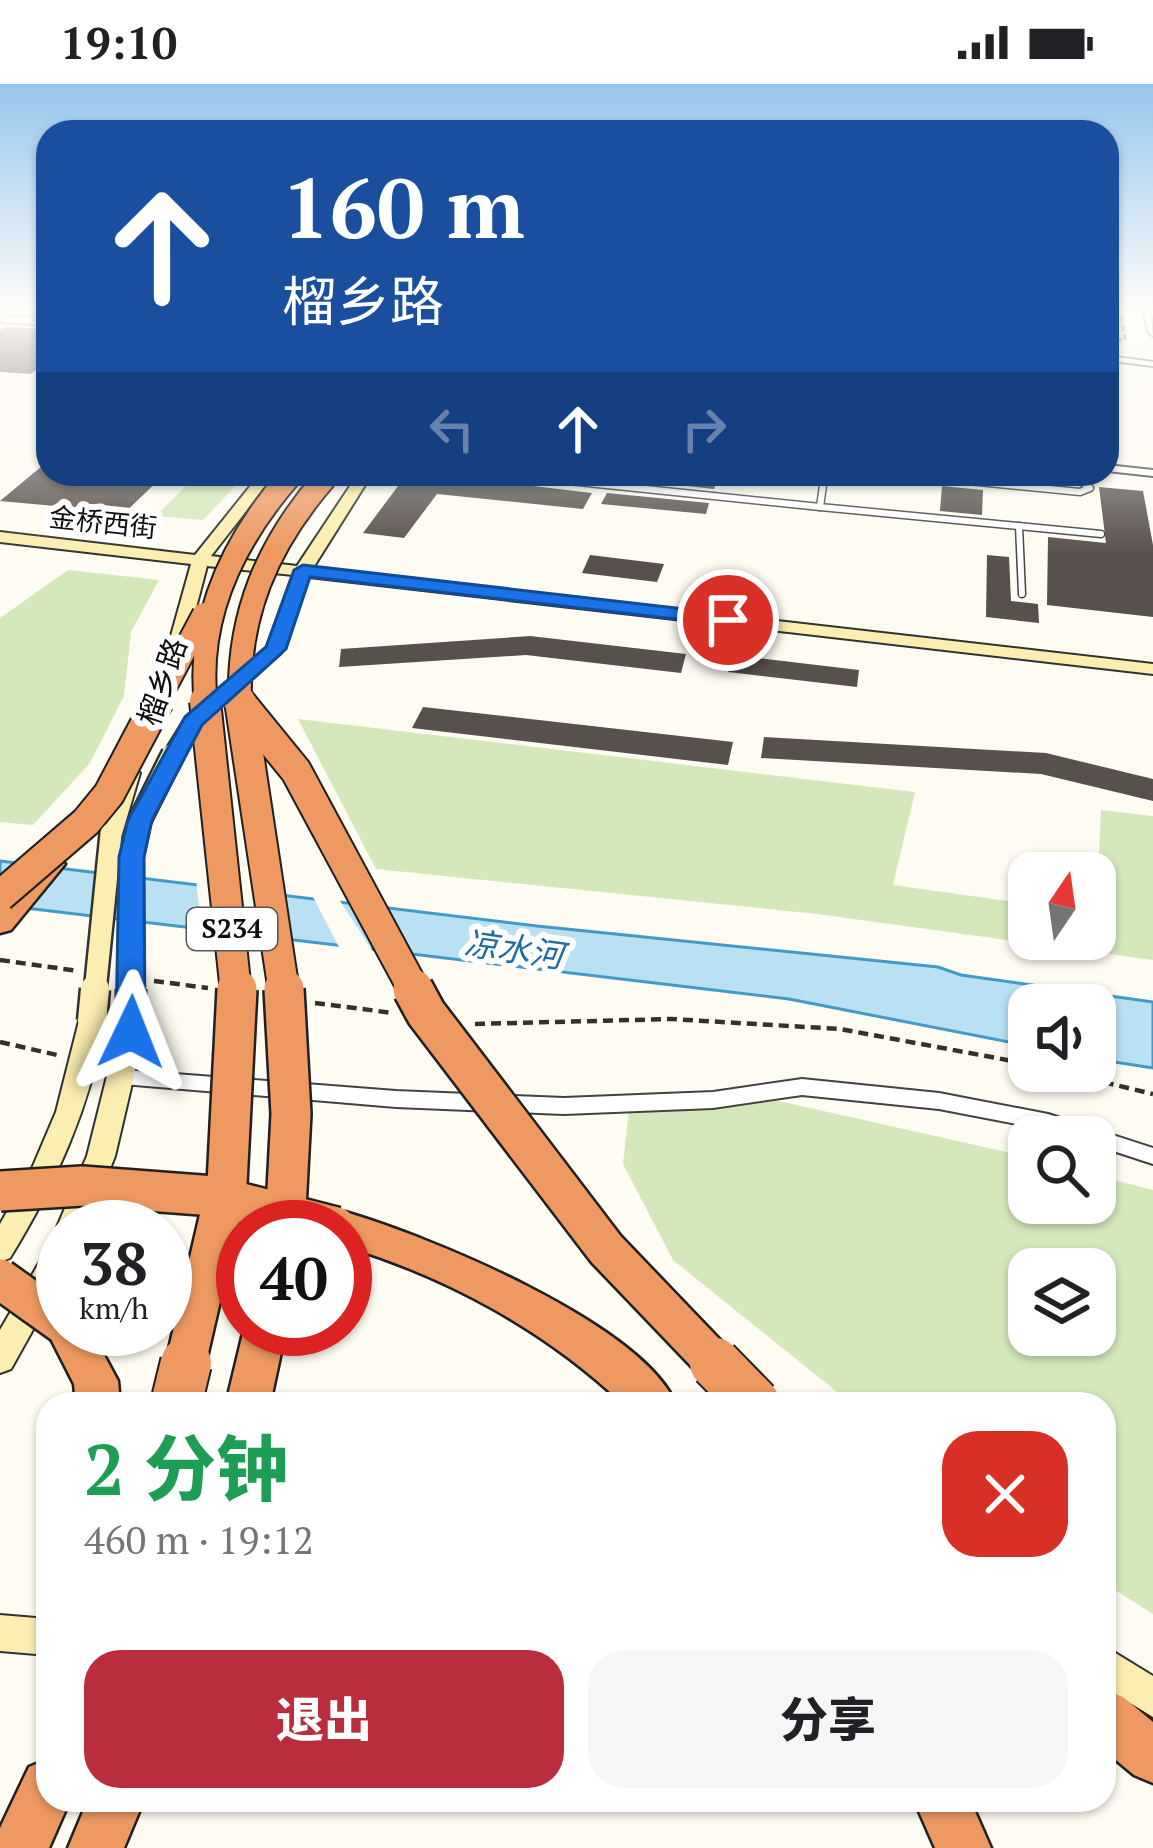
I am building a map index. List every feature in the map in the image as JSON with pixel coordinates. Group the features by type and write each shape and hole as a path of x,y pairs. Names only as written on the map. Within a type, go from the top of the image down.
{"highway":[{"name":"榴乡路","path":"179,1392 227,1184 237,980 203,679 212,602 247,533 283,486"},
{"name":"S234","path":"288,1200 288,1049 276,926 239,701 242,640 250,602 273,548 319,486"},
{"path":"0,922 99,828 109,794 212,602"},
{"path":"239,701 296,771 426,1012 606,1249 743,1392"},
{"path":"0,896 99,828"},
{"path":"0,1191 82,1186 230,1200"},
{"path":"372,1236 504,1294 628,1377 642,1392"},
{"path":"0,1279 36,1305"},
{"path":"82,1356 97,1392"},
{"path":"251,1392 260,1356"},
{"path":"1116,1726 1153,1756"},
{"path":"0,1844 16,1848 36,1809"},
{"path":"96,1848 111,1812"},
{"path":"947,1812 963,1848"}],"street":[{"path":"1119,470 1153,473"},
{"name":"榴乡路","path":"0,1249 62,1142 86,1060 92,1021 99,828 167,679 201,558 258,486"},
{"name":"榴乡路","path":"83,1200 101,1156 131,1032 132,857 140,820 193,721 275,649 303,570 357,486"},
{"name":"金桥西街","path":"0,536 1153,669"},
{"path":"123,1077 396,1100 564,1106 713,1100 802,1088 939,1101 1017,1116"},
{"path":"1116,1144 1153,1156"},
{"path":"0,1359 36,1296"},
{"path":"0,1633 36,1636"},
{"path":"1116,1673 1153,1698"}],"lane":[{"path":"614,486 1101,534"},
{"path":"820,507 826,486"},
{"path":"1017,486 1080,492 1088,486"},
{"path":"1019,526 1022,594"}],"path":[{"path":"0,960 97,974"},
{"path":"143,980 212,989"},
{"path":"305,1001 397,1013"},
{"path":"466,1023 671,1019 840,1029 1008,1060"},
{"path":"0,1042 86,1060"},
{"path":"1116,1085 1153,1094"}],"green space":[{"path":"186,486 236,486 203,520 156,516"},
{"path":"68,570 159,580 131,632 124,696 90,763 33,825 0,822 0,618"},
{"path":"298,719 915,792 893,885 1008,901 1008,940 817,914 376,869"},
{"path":"1101,810 1153,816 1153,960 1116,955 1116,852 1099,852"},
{"path":"725,1089 1008,1152 1008,1224 1116,1224 1116,1180 1153,1190 1153,1614 1116,1591 1116,1392 837,1392 673,1260 623,1164 629,1109"}],"water":[{"name":"凉水河","path":"0,861 537,926 938,967 1025,984 1008,984 1008,1042 789,999 0,905"},
{"path":"1116,997 1153,1002 1153,1068 1116,1062"}],"pier":[{"path":"196,879 280,889 289,945 202,935"},
{"path":"311,893 337,896 375,955 341,951"}],"building":[{"path":"36,471 36,486 152,486 117,520 58,514 66,507 0,501"},
{"path":"398,486 533,486 592,493 583,509 437,494 404,538 363,533"},
{"path":"942,486 983,490 982,515 940,511"},
{"path":"1099,487 1143,491 1153,545 1153,617 1047,605 1048,537 1106,543"},
{"path":"607,493 709,503 706,514 601,504"},
{"path":"590,555 664,564 657,582 582,573"},
{"path":"987,555 1009,557 1011,601 1038,604 1039,623 986,617"},
{"path":"530,636 686,654 681,673 526,655 339,667 341,649"},
{"path":"733,655 859,670 857,687 728,672"},
{"path":"423,707 733,742 728,765 412,728"},
{"path":"764,737 1046,753 1153,779 1153,801 1041,774 761,758"}],"route":[{"path":"131,1032 132,857 140,820 193,721 275,649 303,570 728,620"}]}
